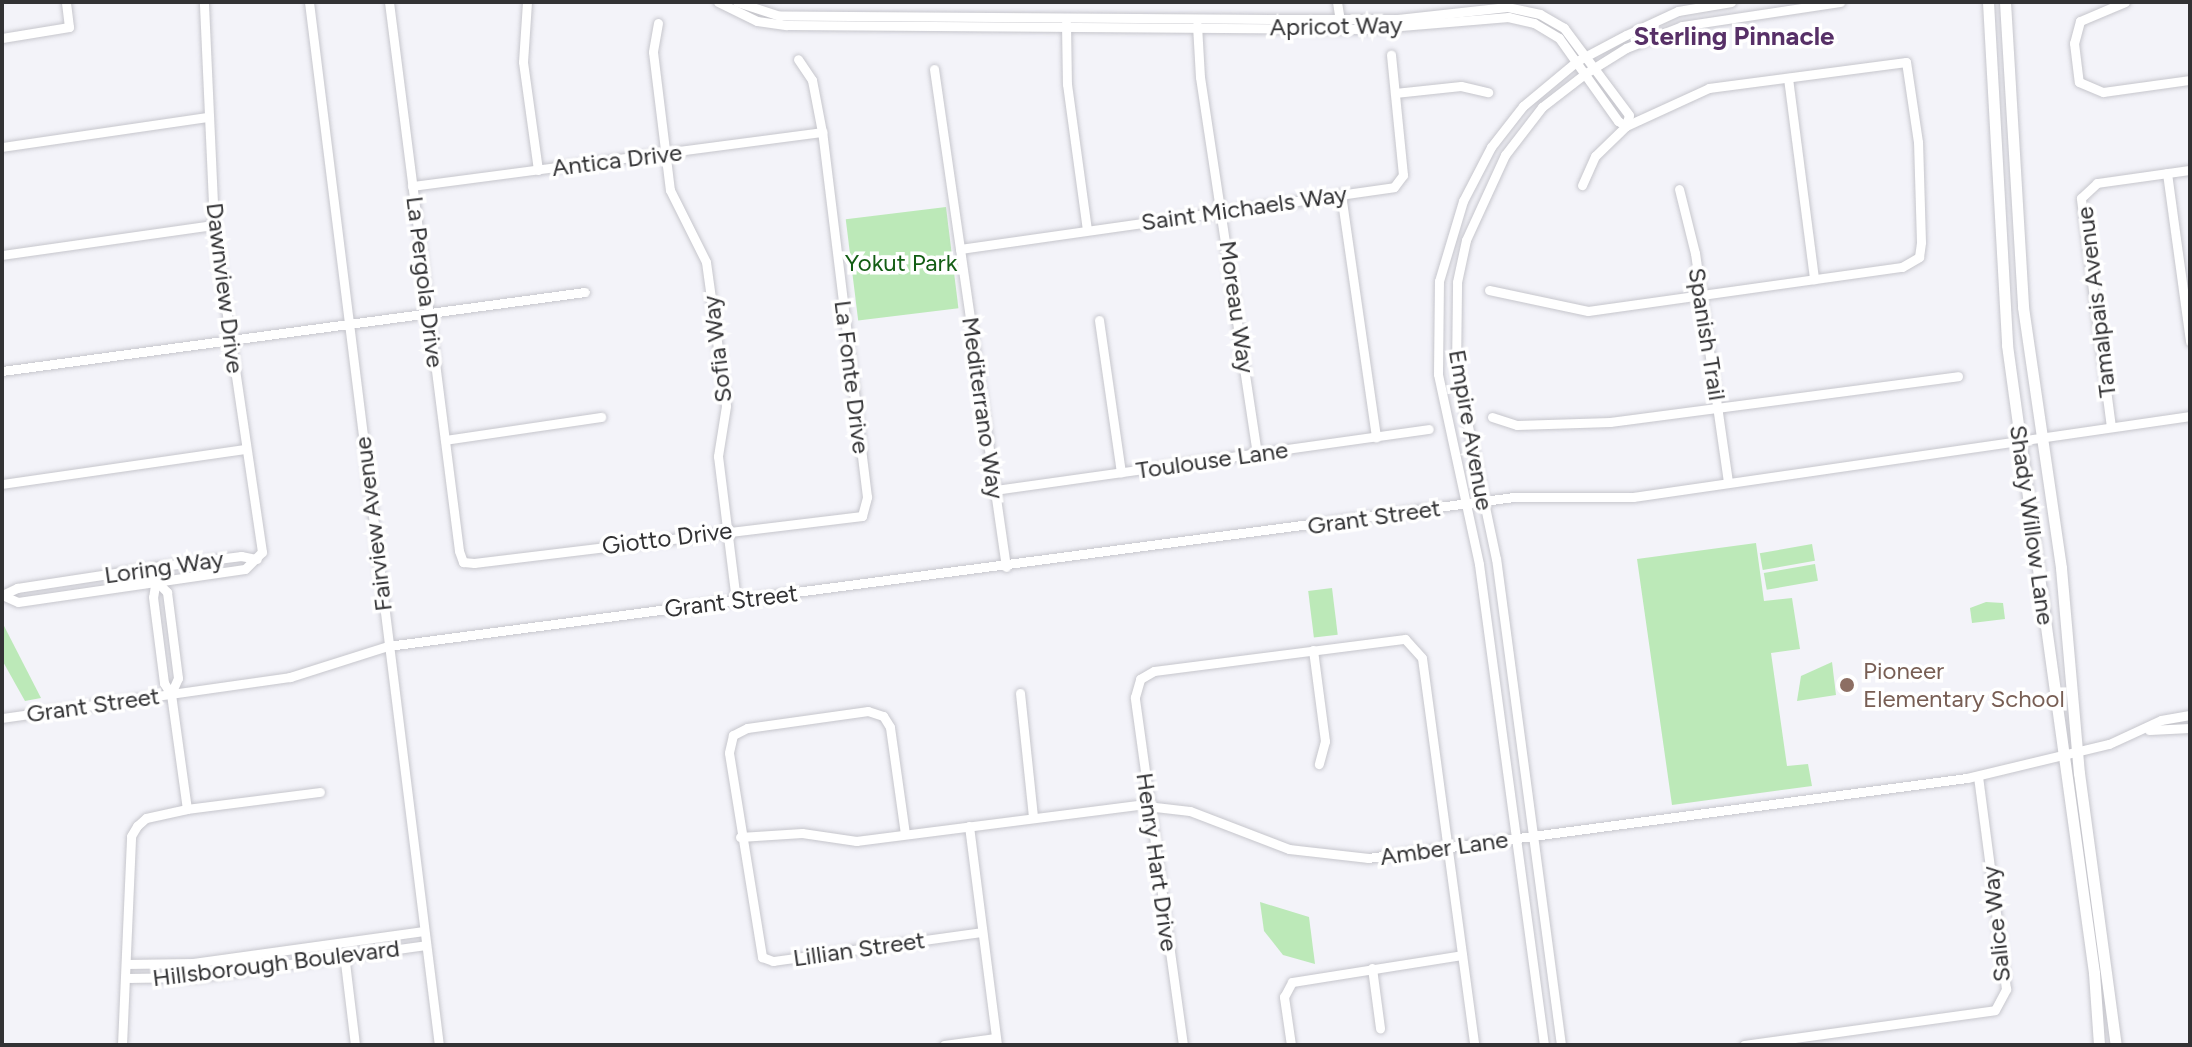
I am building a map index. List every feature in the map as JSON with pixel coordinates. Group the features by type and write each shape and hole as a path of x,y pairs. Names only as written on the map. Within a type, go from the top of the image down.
{"main road":[{"name":"Shady Willow Lane","path":"1988,2 2007,345 2099,1045"},
{"name":"Shady Willow Lane","path":"2005,2 2022,292 2065,598 2078,752 2116,1045"}],"street":[{"path":"2,38 69,27 66,2"},
{"name":"Dawnview Drive","path":"196,2 202,14"},
{"name":"Dawnview Drive","path":"204,2 202,14 214,225 261,540 257,559"},
{"name":"Fairview Avenue","path":"309,2 439,1045"},
{"name":"La Pergola Drive","path":"389,2 463,562"},
{"path":"527,2 523,62 538,170"},
{"name":"Apricot Way","path":"718,2 771,24 861,20"},
{"name":"Apricot Way","path":"737,2 780,16 861,20 1340,23 1475,9 1540,14 1564,28 1588,55 1629,115 1626,126"},
{"path":"859,2 861,20"},
{"path":"1337,2 1340,23"},
{"name":"Empire Avenue","path":"1544,1045 1479,564 1438,374 1439,281 1449,237 1491,147 1523,106 1588,55 1678,11 1731,2"},
{"name":"Empire Avenue","path":"1561,1045 1496,559 1456,370 1457,282 1466,240 1505,155 1542,107 1586,73 1647,38 1682,26 1840,2"},
{"path":"2125,2 2080,21 2075,31 2079,82 2103,92 2190,80"},
{"name":"Apricot Way","path":"1475,9 1534,23 1559,38 1626,126"},
{"path":"1066,22 1067,84 1087,230"},
{"name":"Sofia Way","path":"658,23 653,52 670,190 706,262 726,406 718,456 736,600"},
{"name":"Moreau Way","path":"1197,23 1200,77 1223,211 1257,453"},
{"name":"Saint Michaels Way","path":"960,249 1394,187 1403,175 1391,55"},
{"name":"La Fonte Drive","path":"798,59 812,80 822,132 866,509"},
{"path":"1489,290 1588,311 1902,267 1919,257 1918,142 1906,62 1709,88 1626,126 1595,156 1582,185"},
{"name":"Mediterrano Way","path":"934,69 1006,567"},
{"path":"1788,78 1814,279"},
{"path":"1395,93 1461,86 1488,92"},
{"path":"2,147 208,117"},
{"name":"Antica Drive","path":"412,186 822,132"},
{"name":"Tamalpais Avenue","path":"2111,427 2081,198 2097,183 2190,170"},
{"path":"2167,173 2190,341"},
{"name":"Spanish Trail","path":"1679,189 1701,295 1728,481"},
{"path":"1341,194 1376,437"},
{"path":"2,255 214,225"},
{"path":"2,371 585,292"},
{"path":"1099,320 1121,472"},
{"path":"1492,417 1517,425 1610,422 1958,376"},
{"path":"1482,502 1532,495 1633,497 2190,416"},
{"path":"445,440 601,417"},
{"name":"Toulouse Lane","path":"995,490 1429,429"},
{"path":"2,484 245,449"},
{"name":"Grant Street","path":"2,718 290,677 388,646 1482,502"},
{"name":"Giotto Drive","path":"463,562 726,530 851,520 866,509"},
{"name":"Loring Way","path":"2,595 17,588 154,567 241,556 257,559"},
{"name":"Loring Way","path":"2,595 18,602 245,569 257,559"},
{"path":"154,567 156,581 167,592 178,678 171,694 187,809"},
{"path":"1319,764 1325,741 1313,650 1396,639 1413,642 1422,658 1474,1045"},
{"name":"Henry Hart Drive","path":"1183,1045 1135,697 1140,679 1154,671 1313,650"},
{"path":"1020,693 1033,817"},
{"path":"740,837 729,753 733,735 747,728 868,711 883,716 890,727 905,834"},
{"name":"Amber Lane","path":"2149,730 2161,720 2190,715"},
{"name":"Amber Lane","path":"740,837 791,833 856,841 1033,817 1150,806 1190,811 1289,849 1333,857 1448,848 1978,776 2078,752 2149,730 2190,728"},
{"name":"Salice Way","path":"1744,1045 1995,1010 2006,989 1978,776"},
{"path":"122,1045 131,836 146,818 187,809 320,792"},
{"path":"944,1045 997,1041 969,826"},
{"name":"Lillian Street","path":"740,837 762,957 773,961 982,932"},
{"name":"Hillsborough Boulevard","path":"126,964 193,963 424,931"},
{"path":"342,943 355,1045"},
{"name":"Hillsborough Boulevard","path":"126,978 196,977 426,945"},
{"path":"1291,1045 1284,997 1292,982 1462,955"},
{"path":"1372,968 1380,1028"}],"green space":[{"name":"Yokut Park","path":"946,207 958,308 858,321 846,219"},
{"path":"1756,543 1764,601 1792,598 1800,649 1771,653 1787,766 1808,764 1812,786 1672,805 1637,559"},
{"path":"1812,544 1815,561 1763,570 1760,553"},
{"path":"1815,564 1818,581 1767,590 1764,573"},
{"path":"1332,588 1338,635 1314,638 1308,591"},
{"path":"1986,602 2003,603 2005,619 1972,623 1970,608"},
{"path":"2,622 41,698 25,701 2,660"},
{"path":"1832,662 1836,695 1797,701 1801,676"},
{"path":"1260,902 1309,917 1315,964 1283,955 1264,931"}],"place":[{"name":"Pioneer Elementary School","path":"1847,685"}],"district":[{"name":"Sterling Pinnacle","path":"1734,37"}]}
